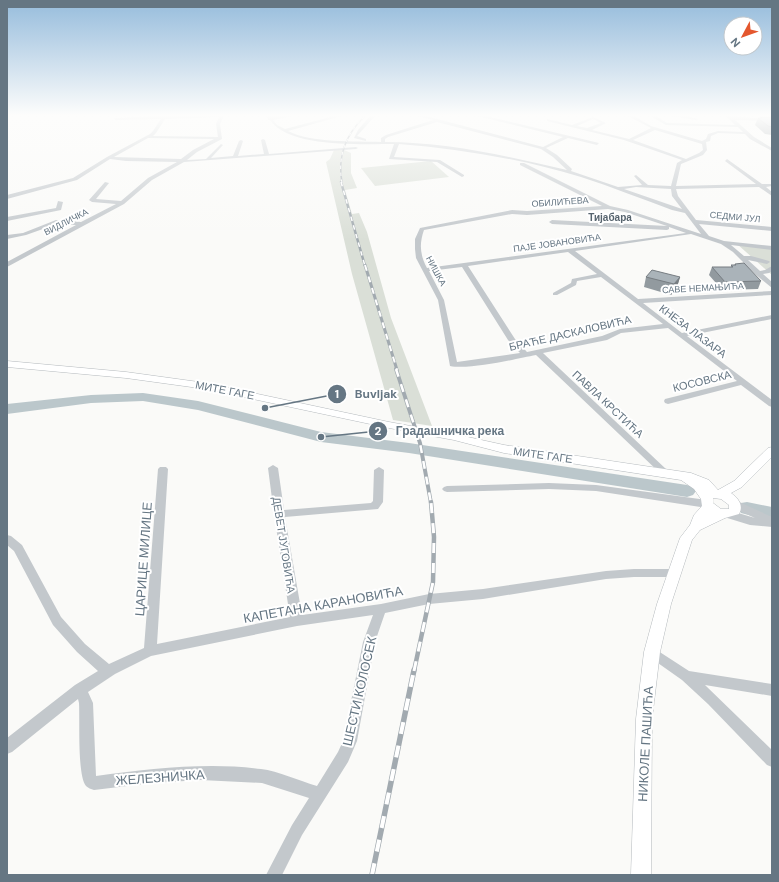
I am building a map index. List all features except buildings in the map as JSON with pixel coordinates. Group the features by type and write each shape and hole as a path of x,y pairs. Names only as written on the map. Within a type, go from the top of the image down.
{"main road":[{"name":"МИТЕ ГАГЕ","path":"7,364 206,386 388,425 454,437 504,450 664,472 677,475 698,486 711,497"},
{"name":"НИКОЛЕ ПАШИЋА","path":"696,527 698,518 711,497 734,485 772,451"},
{"name":"НИКОЛЕ ПАШИЋА","path":"641,875 644,719 652,652 673,573 686,538 696,527 730,508 738,489 734,485"},
{"path":"711,497 730,508"},
{"path":"711,497 730,508"}],"street":[{"name":"ВИДЛИЧКА","path":"7,265 122,203 150,179 182,162 187,157"},
{"path":"7,196 69,181 108,158 182,162 234,157"},
{"path":"391,157 438,161 462,176"},
{"path":"504,157 568,172 674,209 688,212"},
{"path":"555,157 570,170 568,172"},
{"path":"677,157 685,160"},
{"path":"665,159 679,163 692,157"},
{"name":"ОБИЛИЋЕВА","path":"519,160 524,166 608,207 626,211 691,234"},
{"path":"727,160 772,194"},
{"path":"679,163 674,178 675,196 707,238"},
{"path":"636,176 646,186"},
{"name":"ВИДЛИЧКА","path":"107,183 92,200 122,203"},
{"path":"617,188 646,186 674,188 772,185"},
{"path":"7,219 56,210 60,207 60,202"},
{"name":"ОБИЛИЋЕВА","path":"512,212 527,213 608,207"},
{"name":"НИШКА","path":"453,364 440,299 417,251 418,238 422,229 512,212"},
{"path":"7,237 24,234 56,222 82,224"},
{"path":"552,222 675,228"},
{"name":"СЕДМИ ЈУЛ","path":"696,222 772,229"},
{"path":"691,234 723,244 742,258 772,286"},
{"name":"ПАЈЕ ЈОВАНОВИЋА","path":"425,270 691,234"},
{"path":"723,244 772,248"},
{"path":"757,246 771,264"},
{"name":"КНЕЗА ЛАЗАРА","path":"569,250 772,404"},
{"name":"ВИДЛИЧКА","path":"7,260 18,258"},
{"path":"742,258 752,258 771,264"},
{"path":"464,264 512,340 526,355"},
{"path":"757,272 766,272 771,264"},
{"path":"555,294 574,284 574,280 602,275"},
{"name":"САВЕ НЕМАЊИЋА","path":"635,301 772,293"},
{"path":"681,335 772,317"},
{"name":"БРАЋЕ ДАСКАЛОВИЋА","path":"453,364 459,365 526,355 604,338 620,331 668,326"},
{"name":"ПАВЛА КРСТИЋА","path":"537,352 664,472"},
{"name":"КОСОВСКА","path":"668,401 742,382"},
{"name":"ДЕВЕТ ЈУГОВИЋА","path":"273,468 279,514 297,621"},
{"name":"ЦАРИЦЕ МИЛИЦЕ","path":"150,651 163,469"},
{"path":"279,514 374,506 378,502 379,470"},
{"path":"447,489 549,486 711,497"},
{"path":"730,508 750,521 772,523"},
{"path":"7,539 18,548 57,621 81,648 108,671"},
{"name":"КАПЕТАНА КАРАНОВИЋА","path":"7,747 80,689 129,659 150,651 297,621 382,609 430,599 483,594 606,575 673,573"},
{"name":"ШЕСТИ КОЛОСЕК","path":"274,875 297,830 343,757 350,740 369,642 382,609"},
{"path":"652,652 686,676 713,700 772,760"},
{"path":"686,676 772,690"},
{"name":"ЖЕЛЕЗНИЧКА","path":"80,689 86,703 88,774 91,781 94,782 152,776 194,774 262,776 320,794"}],"shaded area":[{"path":"331,157 351,157 351,173 357,188 345,190 352,214 359,213 367,232 391,318 432,426 393,420 352,274 326,162"},
{"path":"431,161 449,177 375,186 361,168"},
{"path":"737,244 772,249 772,275"}],"waterway":[{"path":"7,409 91,399 143,397 198,406 321,437 409,448 687,491"},
{"path":"747,508 772,514"}],"railway":[{"path":"342,157 342,183"},
{"path":"341,182 365,266"},
{"path":"365,265 397,370"},
{"path":"396,369 420,443 431,503"},
{"path":"414,671 433,582 434,537 431,502"},
{"path":"372,875 414,670"}],"place":[{"name":"Buvljak","path":"265,408"},
{"name":"Градашничка река","path":"321,437"}],"district":[{"name":"Тијабара","path":"610,217"}]}
